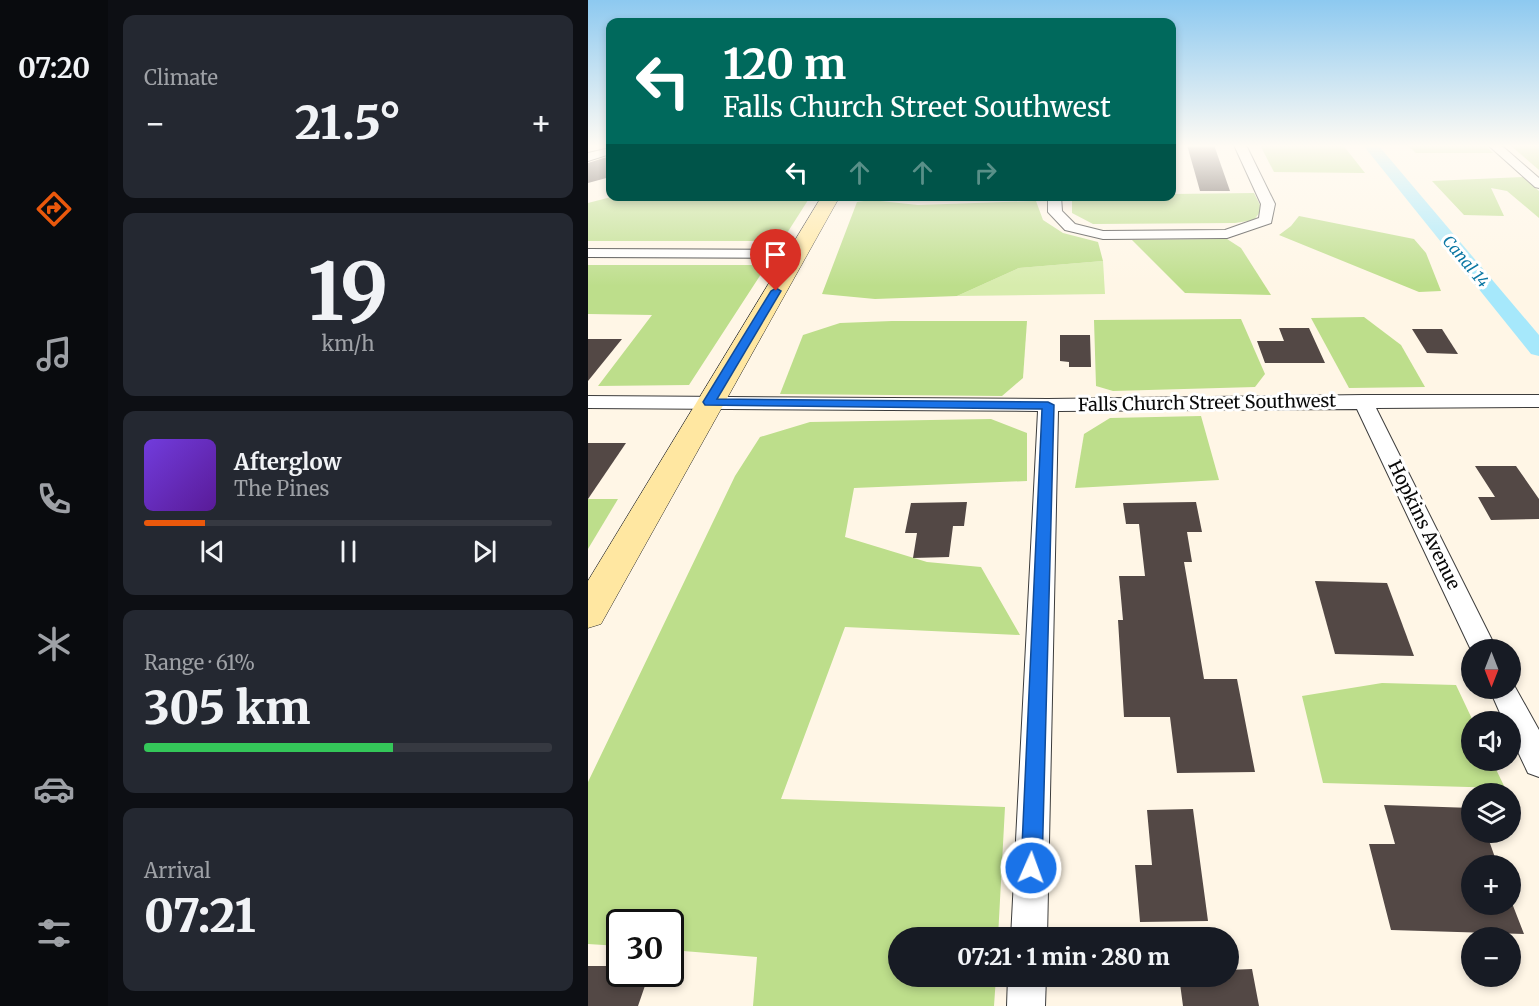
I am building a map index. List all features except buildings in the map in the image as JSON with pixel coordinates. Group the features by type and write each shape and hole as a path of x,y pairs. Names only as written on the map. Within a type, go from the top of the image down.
{"street":[{"path":"1054,201 1055,212 1070,227 1103,235 1227,234 1266,220 1268,204 1262,192"},
{"path":"588,613 828,201"},
{"path":"588,253 798,254"},
{"name":"Hopkins Avenue","path":"1363,401 1479,639"},
{"name":"Falls Church Street Southwest","path":"588,402 1048,405 1539,401"},
{"path":"1029,927 1048,405"},
{"path":"1508,699 1539,762"},
{"path":"1026,1006 1027,987"}],"green space":[{"path":"1442,192 1493,192 1504,216 1464,215"},
{"path":"1508,192 1539,192 1539,218"},
{"path":"1254,193 1262,209 1254,220 1235,223 1093,224 1072,213 1072,201 1176,201 1176,194"},
{"path":"606,198 606,201 807,201 782,241 588,241 588,203"},
{"path":"880,201 918,205 1036,201 1043,220 1063,233 1098,242 1103,261 1019,268 957,296 875,299 822,294 857,202"},
{"path":"1299,216 1414,239 1426,253 1441,291 1419,292 1279,235"},
{"path":"1227,239 1241,248 1271,295 1185,293 1132,240"},
{"path":"1103,261 1105,294 957,296 1019,268"},
{"path":"588,265 767,265 689,385 598,386 652,315 588,314"},
{"path":"1364,317 1401,345 1425,387 1349,388 1311,318"},
{"path":"1241,319 1265,374 1255,387 1113,391 1096,386 1094,320"},
{"path":"1027,321 1023,378 1002,396 780,394 803,335 840,323"},
{"path":"1201,416 1219,480 1075,488 1084,434 1110,418"},
{"path":"991,419 1027,433 1027,481 854,488 845,537 927,562 981,567 1020,635 845,627 781,799 1005,807 999,927 888,927 888,987 995,987 994,1006 753,1006 757,957 684,951 684,909 606,909 606,945 588,944 588,782 735,476 760,437 810,422"},
{"path":"588,499 618,499 588,549"},
{"path":"1382,683 1456,685 1468,711 1461,711 1461,771 1497,771 1503,783 1461,783 1461,787 1323,783 1302,696"}],"waterway":[{"name":"Canal 14","path":"1409,192 1539,349"}],"route":[{"path":"776,291 709,402 1048,405 1031,868"}]}
